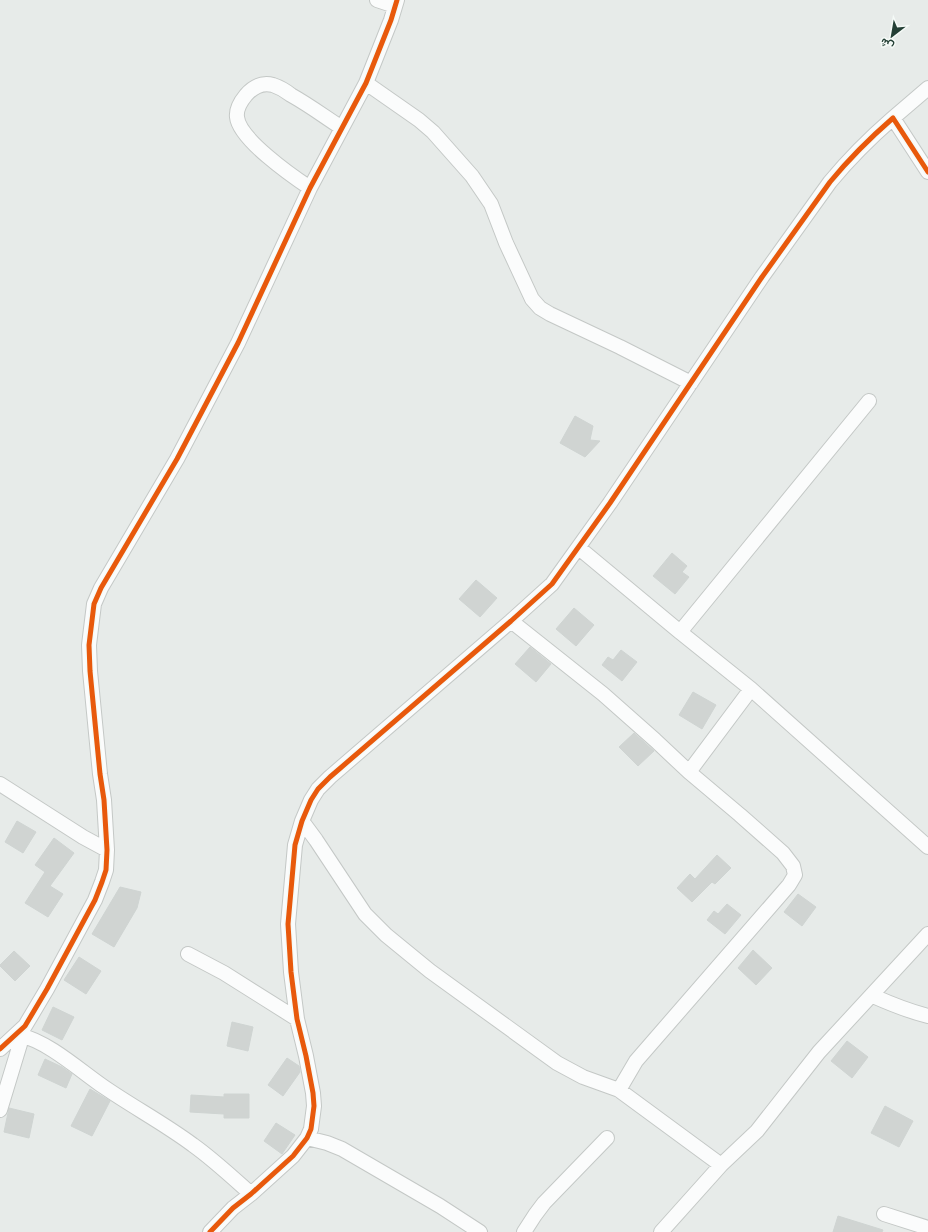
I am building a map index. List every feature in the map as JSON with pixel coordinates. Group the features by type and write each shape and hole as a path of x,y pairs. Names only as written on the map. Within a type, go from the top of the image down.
{"street":[{"path":"0,1110 23,1031 95,900 106,870 107,850 104,800 90,671 89,645 94,604 101,588 196,424 238,343 310,188 366,83 391,20 396,3 377,0"},
{"path":"366,83 424,124 472,176 491,204 522,279 532,299 540,308 620,346 690,383"},
{"path":"310,188 274,162 246,134 237,118 240,105 244,98 254,88 262,84 272,85 299,99 342,128"},
{"path":"210,1232 234,1208 293,1156 307,1138 311,1129 314,1093 297,1019 291,972 288,924 295,845 302,821 311,800 318,789 330,777 552,584 615,497 762,277 830,182 872,136 928,88"},
{"path":"893,118 928,172"},
{"path":"680,632 869,401"},
{"path":"579,548 751,689 928,848"},
{"path":"511,621 603,694 689,772 783,853 794,866 795,875 789,885 636,1061 619,1090"},
{"path":"689,772 751,689"},
{"path":"0,784 83,837 107,850"},
{"path":"302,821 365,914 386,935 409,954 430,971 557,1063 583,1077 619,1090 721,1165"},
{"path":"661,1232 721,1165 757,1131 820,1052 873,996 928,934"},
{"path":"188,954 234,980 297,1019"},
{"path":"873,996 910,1011 928,1016"},
{"path":"0,1049 23,1031"},
{"path":"23,1031 34,1040 52,1050 124,1100 193,1144 221,1166 251,1194"},
{"path":"307,1138 327,1143 342,1149 429,1199 480,1232"},
{"path":"524,1232 534,1215 544,1203 607,1138"},
{"path":"884,1214 928,1228"}],"building":[{"path":"575,416 593,426 590,440 600,441 585,457 560,443"},
{"path":"672,553 687,566 682,572 689,577 675,594 653,576"},
{"path":"476,580 497,598 480,617 459,599"},
{"path":"574,608 594,625 576,646 556,629"},
{"path":"530,647 551,664 536,682 515,664"},
{"path":"621,650 637,662 622,681 602,665 608,657 613,660"},
{"path":"693,692 716,705 702,729 679,715"},
{"path":"634,733 654,751 638,766 619,747"},
{"path":"17,821 36,832 23,853 5,842"},
{"path":"54,838 74,853 50,886 63,894 48,917 25,903 45,872 35,865"},
{"path":"717,855 731,868 715,884 712,882 692,902 677,888 690,874 695,879"},
{"path":"120,887 141,892 137,908 114,947 92,934"},
{"path":"798,894 816,907 802,926 784,912"},
{"path":"727,904 741,915 725,934 707,920 714,911 718,914"},
{"path":"753,950 772,968 756,985 738,968"},
{"path":"14,951 30,966 15,981 0,966"},
{"path":"79,957 101,971 86,994 64,980"},
{"path":"53,1007 74,1017 62,1040 42,1030"},
{"path":"232,1022 253,1027 248,1051 227,1046"},
{"path":"847,1041 868,1057 852,1078 831,1061"},
{"path":"287,1058 299,1066 300,1072 283,1096 268,1085"},
{"path":"45,1059 62,1067 72,1074 66,1088 38,1075"},
{"path":"90,1089 110,1101 92,1136 71,1126"},
{"path":"224,1094 249,1094 249,1118 224,1118 224,1114 190,1112 191,1095 224,1097"},
{"path":"885,1106 913,1121 899,1147 871,1133"},
{"path":"9,1108 34,1114 29,1138 4,1132"},
{"path":"276,1123 295,1135 282,1154 264,1141"},
{"path":"838,1216 883,1230 882,1232 833,1232"}],"cycle path":[{"path":"0,1049 25,1026 47,989 95,900 106,870 107,850 104,800 90,671 89,645 94,604 101,588 177,459 238,343 310,188 366,83 391,20 397,0"},
{"path":"210,1232 233,1208 251,1194 293,1156 307,1138 311,1129 314,1106 313,1093 297,1019 291,972 288,924 295,845 302,821 311,800 318,789 552,584 610,503 762,277 830,182 860,149 893,118 928,172"}]}
